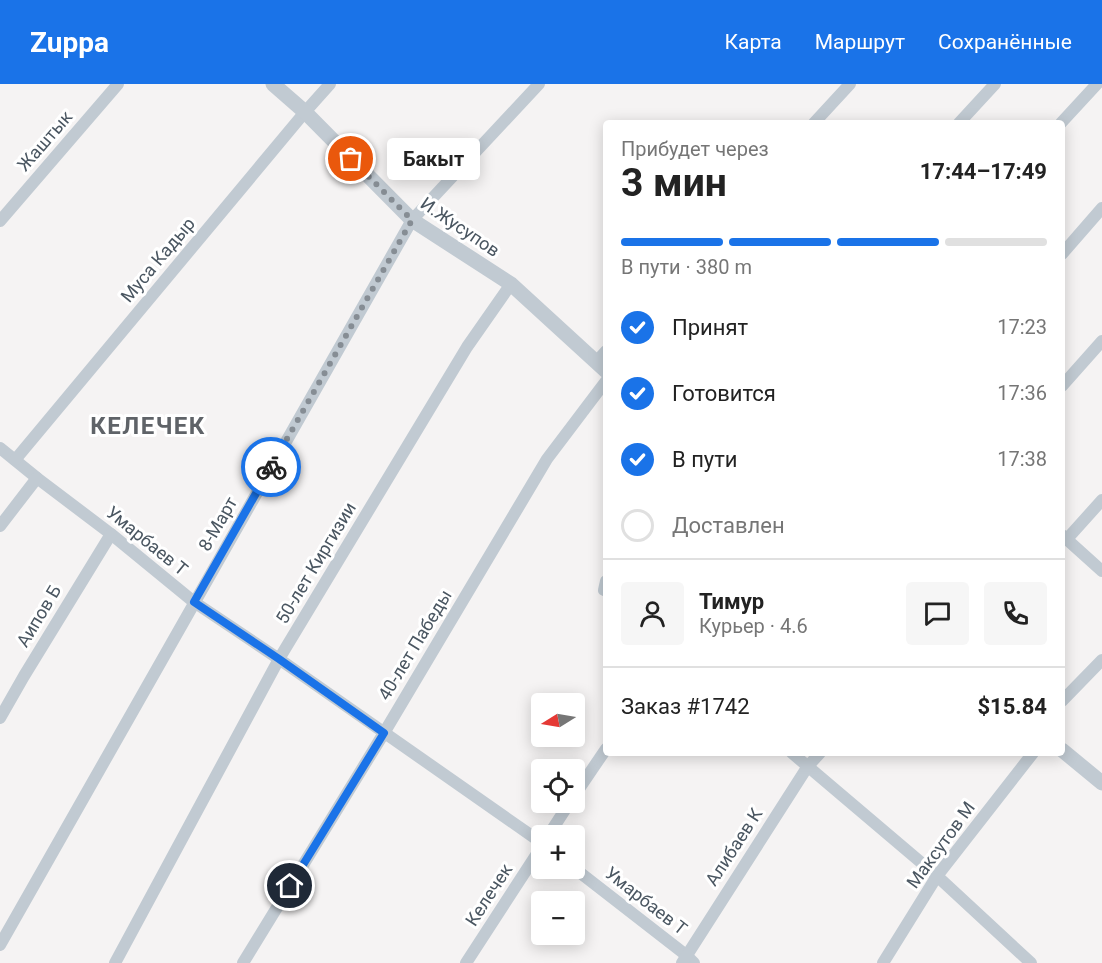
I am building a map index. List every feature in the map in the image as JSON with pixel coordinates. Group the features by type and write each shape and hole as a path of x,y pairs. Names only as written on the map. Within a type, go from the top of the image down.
{"street":[{"name":"Жаштык","path":"0,221 118,84"},
{"name":"И.Жусупов","path":"273,84 305,112 412,220 511,284 603,361"},
{"name":"Муса Кадыр","path":"15,460 330,84"},
{"name":"8-Март","path":"0,945 412,220 539,84"},
{"path":"817,120 850,84"},
{"path":"962,120 995,84"},
{"path":"1064,120 1097,84"},
{"path":"1065,251 1102,208"},
{"name":"50-лет Киргизии","path":"115,963 279,659 467,347 511,284"},
{"path":"1065,383 1102,341"},
{"name":"40-лет Пабеды","path":"243,963 384,733 547,459 603,385"},
{"name":"Умарбаев Т","path":"0,448 194,602 531,836"},
{"path":"0,526 36,478"},
{"path":"1102,500 1065,537 1102,571"},
{"name":"Аипов Б","path":"0,718 111,534"},
{"path":"1065,698 1102,660"},
{"path":"1065,752 1102,783"},
{"path":"585,780 603,753"},
{"path":"796,756 937,876 1031,963"},
{"name":"Алибаев К","path":"687,960 808,766 817,756"},
{"name":"Максутов М","path":"883,963 937,876 1031,756"},
{"name":"Келечек","path":"466,963 531,861"},
{"name":"Умарбаев Т","path":"585,877 687,960"}],"way so far":[{"path":"271,467 412,220 351,159"}],"place":[{"name":"Бакыт","path":"351,159"}],"district":[{"name":"КЕЛЕЧЕК","path":"148,426"}],"route":[{"path":"271,467 194,602 384,733 290,886"}]}
